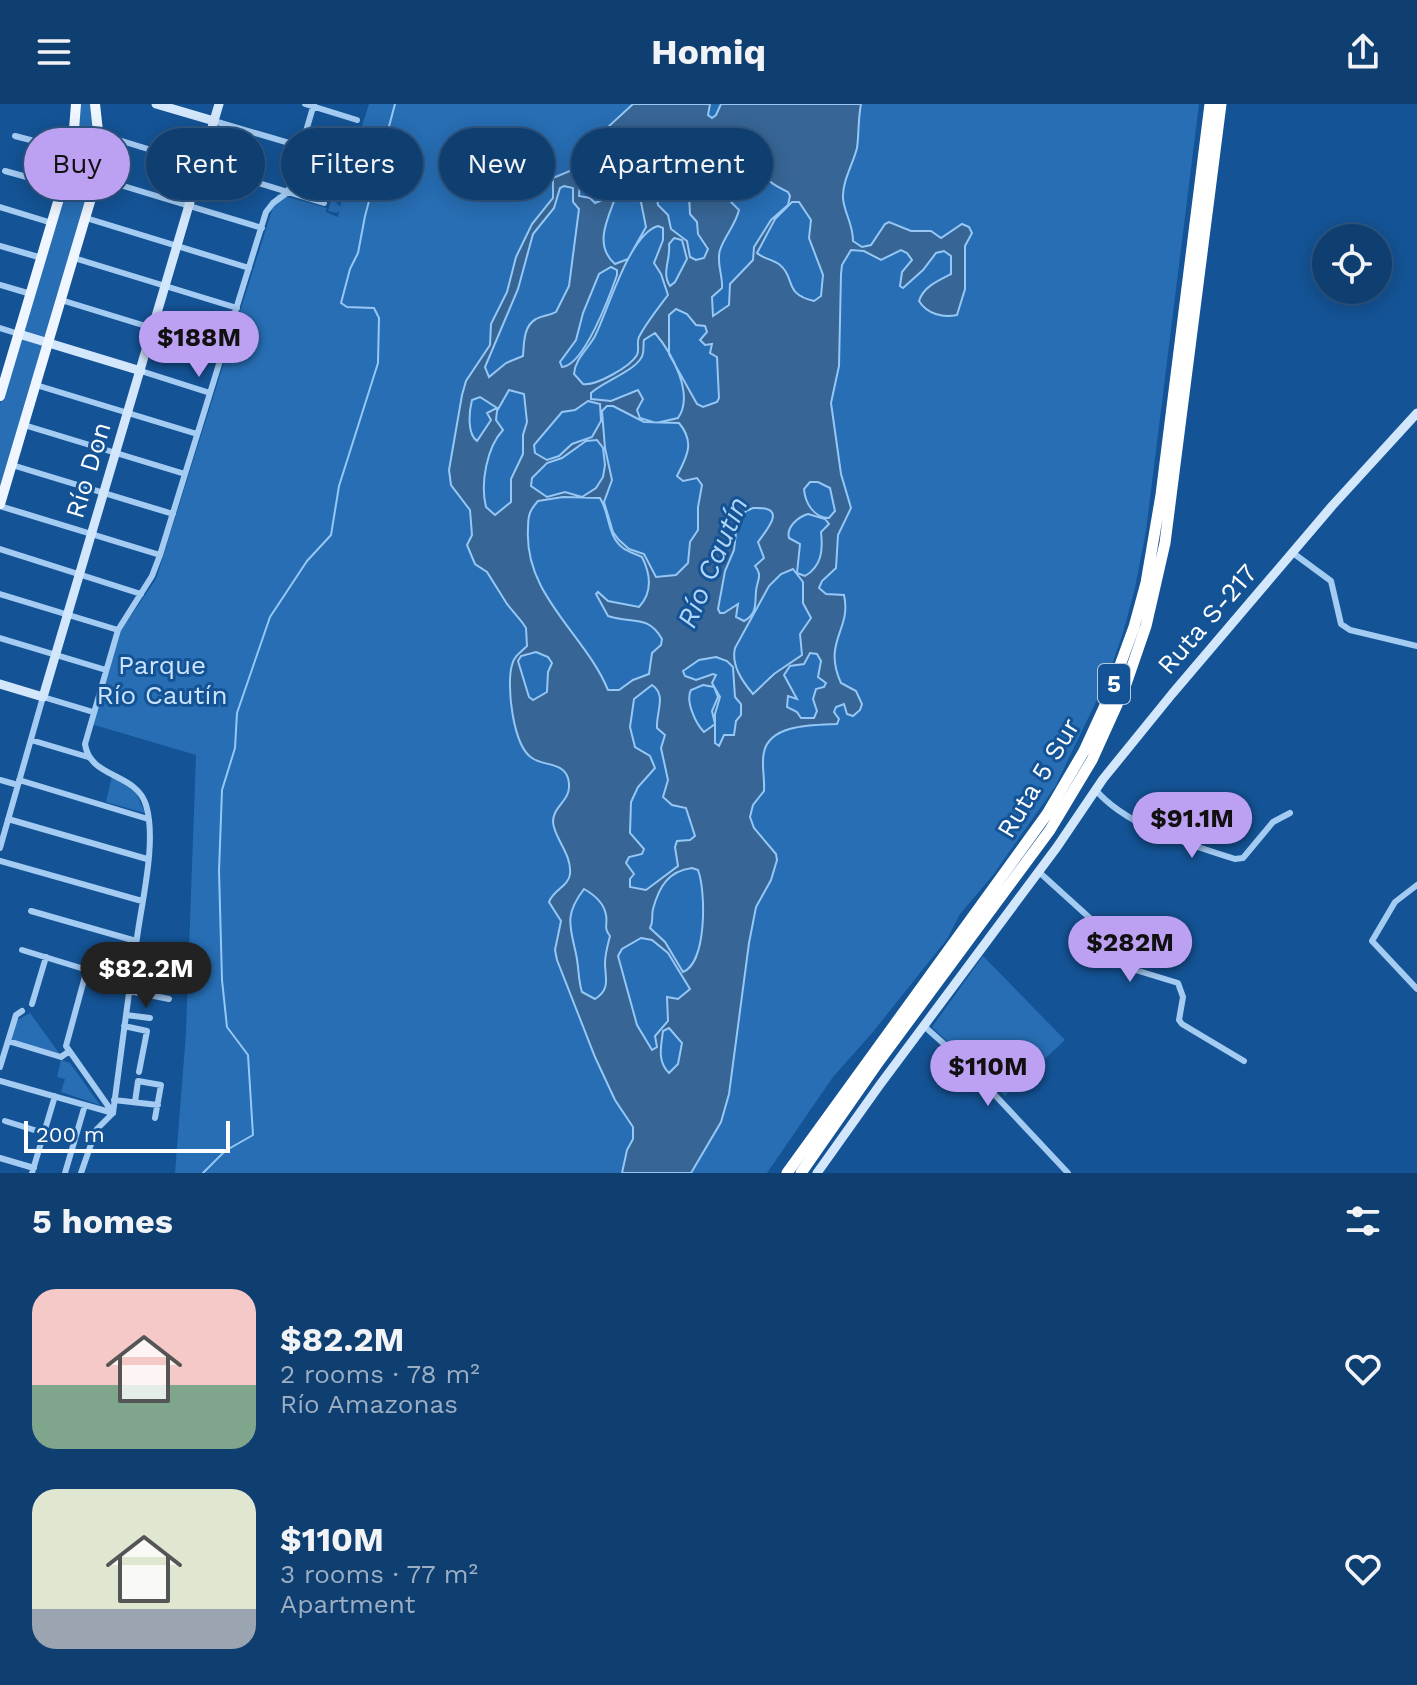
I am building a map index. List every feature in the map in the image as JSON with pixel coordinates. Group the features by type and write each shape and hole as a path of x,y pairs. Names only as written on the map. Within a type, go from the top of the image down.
{"highway":[{"name":"Ruta 5 Sur","path":"787,1173 1047,814 1084,751 1117,678 1139,611 1156,528 1210,104"},
{"name":"Ruta 5 Sur","path":"801,1173 869,1075 1050,830 1092,760 1121,698 1146,626 1165,543 1221,104"}],"main road":[{"path":"74,128 76,104"},
{"path":"95,104 98,128"},
{"path":"156,104 214,121"},
{"name":"Río Don","path":"212,128 219,104"},
{"path":"0,396 3,374 19,334 59,200"},
{"path":"0,505 91,200"},
{"name":"Río Don","path":"43,697 191,200"},
{"path":"19,334 141,371"},
{"name":"Ruta S-217","path":"817,1173 1039,872 1095,789 1332,506 1417,413"},
{"path":"0,684 43,697"}],"street":[{"path":"305,104 357,120"},
{"path":"307,128 313,105"},
{"path":"214,121 281,141"},
{"path":"15,136 24,139"},
{"path":"5,171 24,176"},
{"path":"130,185 262,228"},
{"path":"83,1172 96,1130 113,1113 147,859 148,819 146,804 138,791 94,765 85,744 118,630 152,576 160,555 266,212 281,197"},
{"path":"314,200 324,203"},
{"path":"0,207 52,223"},
{"path":"86,218 249,268"},
{"path":"0,246 42,258"},
{"path":"74,258 237,308"},
{"path":"0,285 31,294"},
{"path":"61,300 224,350"},
{"path":"0,328 19,334"},
{"path":"141,371 210,393"},
{"path":"36,385 197,434"},
{"path":"24,425 185,474"},
{"path":"12,465 173,514"},
{"path":"0,505 160,555"},
{"path":"0,549 141,594"},
{"path":"1293,553 1331,581 1341,624 1350,630 1417,646"},
{"path":"0,594 118,630"},
{"path":"0,638 106,670"},
{"path":"43,697 93,712"},
{"name":"Río Don","path":"0,848 43,697"},
{"path":"31,740 88,757"},
{"path":"0,780 148,819"},
{"path":"1095,789 1105,801 1153,829 1235,859 1243,858 1273,822 1290,813"},
{"path":"8,819 147,859"},
{"path":"0,861 142,901"},
{"path":"1039,872 1092,920 1092,952 1116,964 1178,983 1183,997 1179,1020 1182,1024 1244,1061"},
{"path":"1417,885 1395,902 1372,941 1417,989"},
{"path":"31,911 136,941"},
{"path":"22,950 130,983"},
{"path":"135,952 166,956"},
{"path":"32,1004 46,957"},
{"path":"87,969 66,1046 113,1113"},
{"path":"132,971 173,978"},
{"path":"129,991 169,999"},
{"path":"0,1067 16,1015 22,1011"},
{"path":"126,1015 150,1018"},
{"path":"124,1026 147,1031 139,1072"},
{"path":"924,1026 973,1071 1068,1173"},
{"path":"8,1041 61,1057 68,1052"},
{"path":"0,1081 113,1113"},
{"path":"135,1102 138,1081 161,1085 155,1118"},
{"path":"0,1158 33,1171 55,1096"},
{"path":"114,1100 158,1105"},
{"path":"65,1173 85,1105"},
{"path":"5,1121 44,1133"}],"green space":[{"path":"78,104 93,104 96,128 76,128"},
{"name":"Parque Río Cautín","path":"369,104 1199,104 1146,531 1123,633 1106,681 1055,787 993,875 960,914 947,939 833,1077 767,1173 175,1173 186,1033 196,755 91,724 120,632 156,579 277,194 281,195 281,200 298,200 327,208 326,212 338,217 339,211 328,211 331,200 340,207 342,200 423,200 423,128 361,128"},
{"path":"60,200 87,200 0,499 0,404"},
{"path":"112,776 135,791 145,813 106,802"},
{"path":"983,956 1065,1040 1005,1096 932,1027"},
{"path":"30,1013 59,1053 12,1040 17,1020"},
{"path":"61,1060 70,1063 100,1105 61,1092 65,1079 57,1077"}],"water":[{"name":"Río Cautín","path":"633,104 710,104 708,115 712,118 721,104 861,104 857,148 843,192 853,241 862,247 871,245 889,222 911,231 931,231 941,238 962,224 969,227 972,233 965,246 965,289 957,315 936,314 919,301 928,288 951,274 951,256 944,251 936,253 903,288 900,286 902,272 912,260 901,250 881,260 864,251 851,250 842,265 839,366 831,403 841,474 851,508 838,535 836,568 819,588 826,594 844,595 844,618 836,646 836,669 841,683 856,691 862,704 853,716 847,714 844,704 836,707 837,724 783,731 768,743 764,752 764,791 753,805 750,817 754,828 776,854 777,860 771,880 756,907 729,1094 721,1122 691,1173 622,1173 633,1139 633,1127 615,1100 595,1057 555,950 561,921 549,902 567,882 570,867 553,822 568,792 568,778 562,769 532,758 520,741 513,714 510,674 514,659 527,646 526,628 487,572 475,564 467,545 472,535 470,510 451,485 449,470 466,381 490,345 491,324 507,292 516,257 532,224 551,200 555,200 555,177 571,169 571,188 560,188 554,208 533,234 518,289 485,367 489,377 506,363 523,356 529,326 536,319 556,312 569,286 579,209 573,200 592,200 595,203 614,200 606,222 604,240 608,257 615,264 628,259 646,227 638,200 657,200 668,215 671,229 687,241 690,257 696,260 704,258 708,249 698,234 697,222 690,214 689,200 729,200 739,210 720,250 722,288 712,297 713,316 729,305 730,284 753,260 754,247 771,220 788,205 788,192 773,184 773,128 607,128","holes":["792,202 799,202 811,220 809,238 823,275 821,296 814,301 798,294 785,270 757,253 775,219","658,226 663,228 663,240 654,263 668,295 639,337 638,353 633,360 604,379 583,384 574,374 575,369 595,336 629,258 648,232","674,238 682,240 687,259 670,286 666,276 669,250","611,267 617,270 609,298 587,343 570,364 562,367 560,362 576,340 599,274","676,309 687,314 696,325 705,326 707,332 700,340 705,345 712,344 710,353 717,357 717,402 703,407 697,404 675,365 682,386 683,408 678,418 659,422 679,423 684,430 688,450 677,476 683,481 697,478 702,485 698,530 690,542 688,563 676,575 656,577 644,554 629,549 613,532 604,502 612,480 602,411 607,406 613,406 644,422 654,422 640,418 637,410 643,399 638,390 611,401 591,399 591,393 597,388 629,370 641,359 644,340 655,333 669,353 669,315","509,390 524,394 527,422 523,454 511,479 511,502 495,515 486,507 484,487 489,456 503,430 496,420 497,411","480,397 497,408 487,413 491,420 477,441 470,428 472,400","588,401 600,404 601,421 592,437 572,444 559,456 547,460 535,453 534,445 562,412 575,410","597,440 603,448 605,465 603,477 596,488 582,497 565,492 547,497 531,486 532,478 547,463 562,458 586,441","810,482 818,482 830,488 835,511 829,518 824,517 815,513 804,489","563,497 600,498 618,543 642,557 649,583 647,595 639,607 608,601 598,592 596,594 608,616 645,623 662,639 661,645 652,653 649,674 619,690 608,690 585,650 545,594 536,574 529,553 528,524 531,511 538,501","753,508 770,511 773,514 770,525 758,542 764,558 755,566 759,575 754,609 744,621 736,617 738,604 724,613 718,609 725,571 734,550 737,524 746,511","808,514 825,519 829,524 821,532 818,562 805,576 797,573 800,544 789,538 789,530 800,517","793,569 803,582 803,603 811,618 800,634 802,655 774,674 753,694 738,672 735,648 769,586 781,574","536,652 548,657 552,663 548,672 547,692 533,700 529,697 518,661 521,656","810,653 817,654 821,661 818,677 826,683 824,687 816,689 813,699 817,711 814,718 801,718 787,707 788,696 797,699 784,675 790,666 804,664","716,657 733,667 735,697 741,704 741,715 736,721 734,735 724,735 719,746 715,743 715,714 720,697 712,683 716,675 696,680 685,676 683,671 699,660","652,685 660,699 657,728 665,735 661,748 668,780 663,797 672,805 686,808 695,836 690,840 677,841 678,866 646,890 630,887 634,874 626,863 629,857 642,854 644,849 630,833 631,802 638,787 655,768 650,756 635,747 630,727 634,699","703,685 714,687 718,697 712,711 715,724 704,732 689,700 691,690","692,868 698,870 701,880 703,909 700,941 691,966 683,972 665,942 650,928 655,901 671,876","584,889 598,899 605,911 610,936 605,960 606,983 595,999 582,992 571,914","641,938 652,940 668,953 690,989 678,999 667,997 668,1021 655,1036 657,1047 652,1050 637,1025 618,956 622,949","669,1028 682,1043 678,1064 669,1073 661,1059 663,1031"]}],"waterway":[{"path":"203,1173 225,1151 253,1135 248,1055 227,1027 222,980 219,871 222,790 235,748 237,713 270,617 307,561 331,535 339,486 378,363 379,318 374,308 347,307 341,303 350,269 358,253 395,104"}]}
